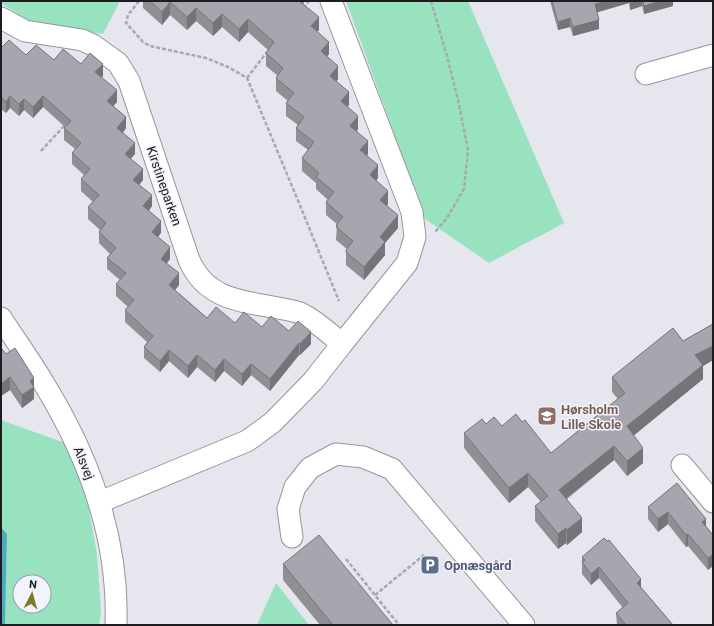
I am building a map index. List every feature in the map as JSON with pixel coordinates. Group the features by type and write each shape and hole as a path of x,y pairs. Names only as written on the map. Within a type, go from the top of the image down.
{"street":[{"path":"100,502 247,440 273,422 313,381 407,263 415,237 412,212 331,1"},
{"name":"Kirstineparken","path":"1,18 25,31 82,40 93,45 118,63 129,81 189,260 194,272 202,280 219,294 232,299 299,313 310,319 342,344"},
{"path":"646,74 713,54"},
{"name":"Alsvej","path":"1,318 46,387 74,436 100,502 111,548 115,580 116,625"},
{"path":"292,537 288,509 295,487 310,468 336,454 363,456 392,469 524,625"},
{"path":"682,465 713,502"}],"path":[{"path":"139,1 128,15 126,23 143,42 150,46 206,58 228,67 247,78 339,301"},
{"path":"300,13 309,1"},
{"path":"431,1 448,56 468,151 464,190 446,218 432,235"},
{"path":"247,78 271,48"},
{"path":"41,151 67,122"},
{"path":"375,595 424,555"},
{"path":"346,559 399,625"}],"green space":[{"path":"1,1 120,1 103,34 28,21 1,3"},
{"path":"346,1 468,1 564,223 489,263 425,219"},
{"path":"1,420 65,443 87,498 97,554 101,612 99,625 5,625 7,534 1,527"},
{"path":"276,583 309,625 257,625"}],"water":[{"path":"1,527 7,534 5,625 1,625"}],"building":[{"path":"150,1 299,1 319,17 311,26 329,42 321,51 338,66 330,76 349,92 341,101 358,116 350,126 368,141 360,150 378,165 370,175 388,191 380,200 398,215 380,237 385,242 364,267 346,252 353,241 336,227 343,217 326,202 334,192 316,177 319,173 302,158 314,142 296,128 304,117 286,103 294,93 276,78 283,68 266,53 274,42 248,19 239,29 222,14 213,23 196,8 187,17 170,2 162,12"},
{"path":"552,1 607,1 595,4 599,20 573,27 570,18 558,22"},
{"path":"643,1 661,1 644,6"},
{"path":"9,40 26,55 36,45 54,60 63,49 81,64 90,53 103,64 95,72 117,90 107,101 126,117 117,128 135,143 125,154 143,169 133,180 152,195 143,206 161,221 152,232 170,247 161,259 179,273 169,285 207,318 216,307 235,323 244,312 262,327 271,316 289,331 298,321 311,332 300,344 299,343 270,379 251,364 242,374 224,359 215,370 197,355 188,366 169,350 160,361 144,347 153,336 125,310 134,300 116,284 126,273 107,258 116,248 99,232 106,223 88,207 99,195 81,179 90,169 72,153 81,143 64,128 71,121 43,96 33,107 24,99 19,104 10,96 6,102 1,97 1,48"},
{"path":"713,324 713,346 695,355 703,365 627,426 643,448 627,461 614,446 559,490 582,518 567,530 566,528 558,534 535,506 548,496 528,473 509,488 464,433 482,419 486,424 494,417 502,426 516,414 522,422 525,420 551,453 625,393 612,377 673,328 683,341"},
{"path":"1,348 6,354 15,348 34,378 30,381 34,387 22,395 10,377 1,384"},
{"path":"677,483 706,519 702,522 713,535 713,554 708,558 688,534 686,535 668,512 658,519 648,507"},
{"path":"319,535 393,625 333,625 283,564"},
{"path":"604,538 607,541 609,540 641,579 637,583 673,625 626,625 616,613 628,603 599,567 591,574 582,562 585,560 582,557"}],"place":[{"name":"Hørsholm Lille Skole","path":"547,416"},
{"name":"Opnæsgård","path":"430,565"}]}
